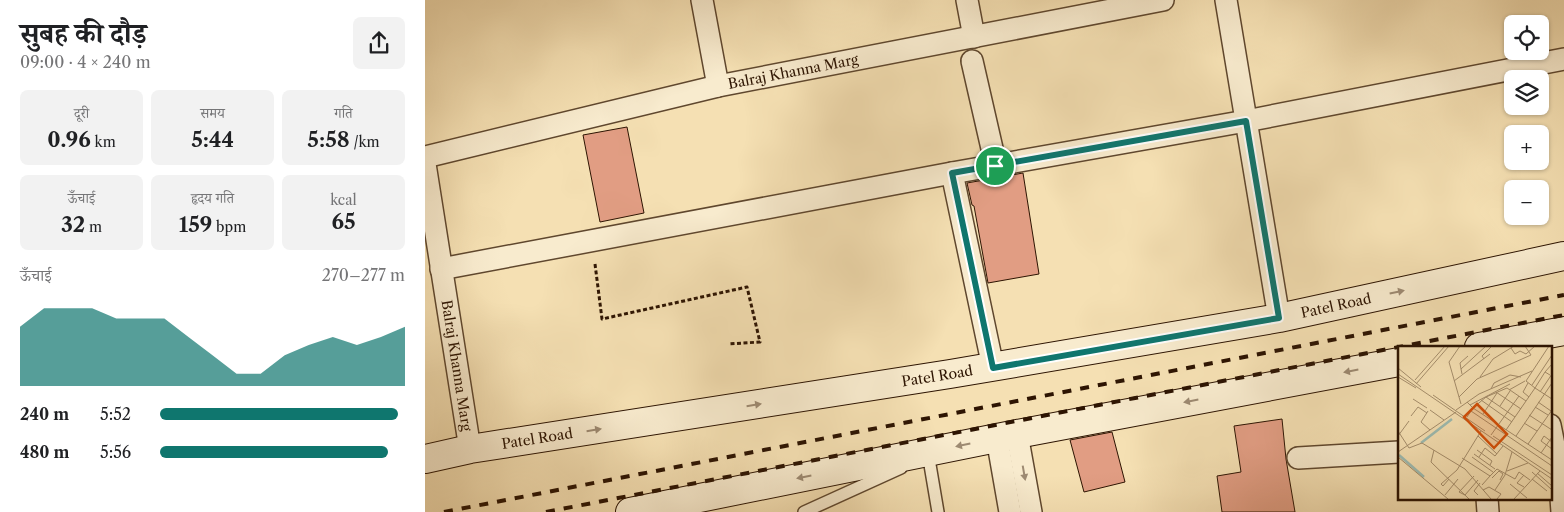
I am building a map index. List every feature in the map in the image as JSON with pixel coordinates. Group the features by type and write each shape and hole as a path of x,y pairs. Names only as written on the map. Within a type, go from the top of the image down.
{"main road":[{"name":"Patel Road","path":"425,459 470,449 993,368 1279,318 1564,256"},
{"path":"1490,346 1534,342 1564,331"},
{"path":"630,512 1007,436 1398,362"}],"street":[{"path":"702,0 718,86"},
{"path":"967,0 974,37"},
{"name":"Balraj Khanna Marg","path":"425,157 718,86 1163,0"},
{"path":"1226,0 1279,318"},
{"path":"441,269 952,173 1246,121 1564,59"},
{"path":"972,61 995,166"},
{"name":"Balraj Khanna Marg","path":"425,164 470,449"},
{"path":"952,173 993,368"},
{"path":"1551,430 1559,470 1562,512"},
{"path":"1007,436 1010,512"},
{"path":"1007,436 1031,512"},
{"path":"1297,458 1398,452"}],"lane":[{"path":"804,512 929,453 938,512"}],"path":[{"path":"592,241 602,319 747,287 760,342 728,344"}],"building":[{"path":"627,127 644,213 600,222 583,135"},
{"path":"1023,173 1039,274 988,283 974,206 972,205 967,183"},
{"path":"1282,419 1286,459 1295,512 1222,512 1217,476 1241,472 1234,426"},
{"path":"1112,432 1125,482 1084,492 1070,440"}],"railway":[{"path":"444,512 1564,295"},
{"path":"1404,346 1564,315"},
{"path":"546,512 1398,347"}],"route":[{"path":"1246,121 1279,318 993,368 952,173 995,166 1246,121"}]}
